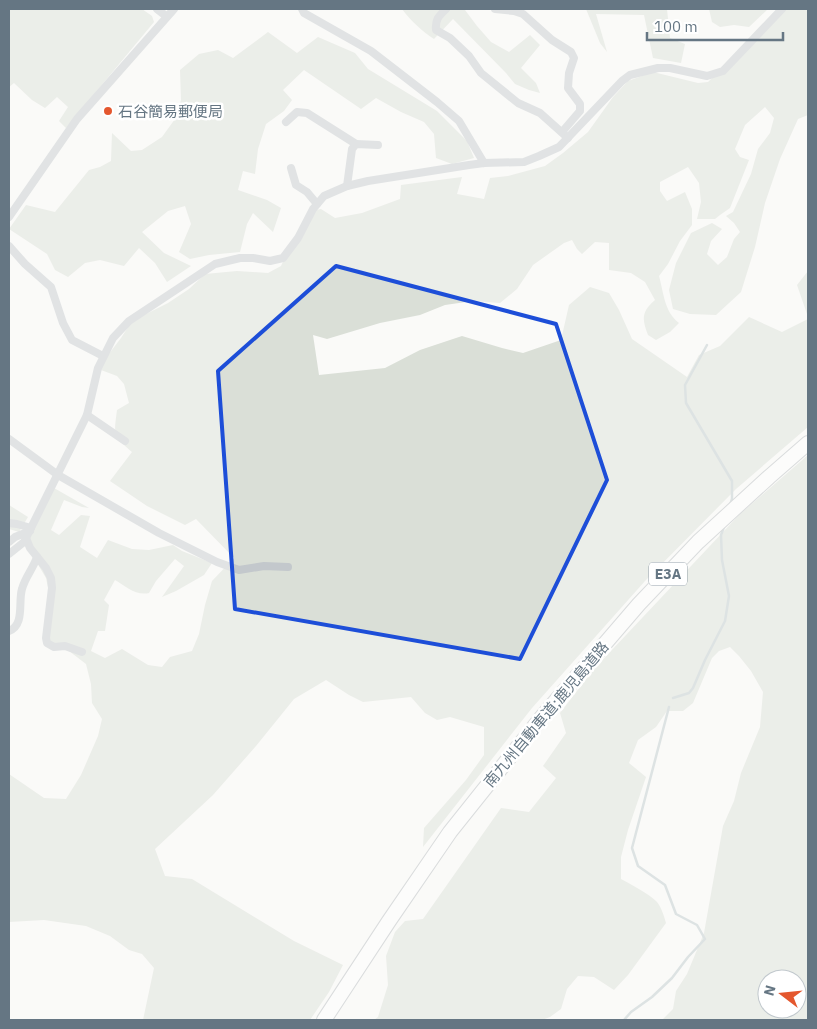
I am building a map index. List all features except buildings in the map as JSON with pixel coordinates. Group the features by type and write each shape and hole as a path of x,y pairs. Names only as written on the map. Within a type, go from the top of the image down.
{"highway":[{"name":"南九州自動車道;鹿児島道路","path":"324,1020 389,920 450,832 541,718 639,604 698,542 808,443"}],"street":[{"path":"157,9 166,16"},
{"path":"9,217 76,119 174,9"},
{"path":"302,9 304,13 371,51 437,102 459,121 484,163"},
{"path":"446,9 439,15 436,30 450,38 469,56 481,73 518,103 540,113 568,138"},
{"path":"495,9 523,14 552,40 570,52 574,58 568,73 568,88 580,104 580,111 562,132"},
{"path":"9,554 24,542 88,415 98,368 103,356 113,338 129,322 216,264 240,258 270,261 283,258 298,238 313,209 324,196 347,186 484,163 524,162 559,147 630,75 658,68 670,68 707,76 723,71 782,9"},
{"path":"286,122 297,112 307,113 356,144 378,146"},
{"path":"347,186 352,150 356,144"},
{"path":"291,168 296,185 307,192 317,204"},
{"path":"9,246 25,264 51,287 63,323 72,340 103,356"},
{"path":"88,415 125,441"},
{"path":"9,439 58,475 159,533 218,562 239,570 264,566 288,567"},
{"path":"9,523 17,524 29,532"},
{"path":"9,542 15,537 29,532"},
{"path":"29,532 30,548 46,568 51,578 52,588 47,643 54,647 66,646 82,652"},
{"path":"9,631 14,629 18,623 21,590 37,557"}],"highlighted area":[{"path":"336,266 556,324 607,480 520,659 235,609 218,371"}],"shaded area":[{"path":"9,9 142,9 152,16 154,22 66,128 59,121 68,107 57,97 45,108 32,100 14,83 9,87"},
{"path":"402,9 466,9 491,42 509,52 530,35 540,45 521,68 536,83 540,93 515,84 453,19 434,39 417,26"},
{"path":"586,9 667,9 670,38 685,44 681,63 653,58 644,15 596,14 607,52 600,43"},
{"path":"709,9 768,9 749,27 734,25 720,27 712,22"},
{"path":"777,9 808,9 808,115 798,119 780,159 765,203 755,247 741,292 716,315 690,314 673,309 669,290 676,263 691,233 712,223 722,229 711,241 707,254 718,265 727,257 734,239 740,232 726,216 733,212 751,174 758,149 770,133 774,118 765,107 745,125 735,149 740,157 749,160 730,208 715,219 697,219 701,202 699,183 688,167 660,182 660,191 667,201 685,192 692,209 692,225 659,276 667,308 679,323 670,332 656,340 648,335 644,320 647,308 655,300 645,282 631,273 609,270 609,243 595,242 582,254 572,240 564,243 533,265 517,289 500,303 473,301 445,305 420,315 380,323 327,339 313,335 319,375 385,368 420,350 462,336 523,353 561,340 569,305 590,287 609,293 632,339 687,377 699,355 720,346 749,317 782,332 808,319 808,427 736,489 645,581 532,708 423,847 424,828 466,780 484,755 484,727 450,717 437,720 425,713 411,697 363,702 326,680 294,699 213,795 155,849 165,876 192,879 294,941 343,965 329,992 310,1020 143,1020 154,968 142,954 129,950 110,936 86,926 44,920 9,922 9,774 44,798 66,799 81,775 98,736 102,719 92,703 91,684 86,664 69,651 49,643 52,606 46,578 33,556 29,535 54,488 89,508 64,500 51,530 59,535 81,515 90,516 80,547 97,558 108,540 132,549 149,550 173,545 182,551 212,563 204,575 162,597 184,566 175,559 156,581 149,593 135,592 115,580 104,600 109,605 105,631 98,631 91,651 105,658 122,649 148,665 162,667 170,657 192,651 199,634 212,581 234,558 196,519 185,525 147,506 110,481 132,452 118,438 115,429 117,410 129,403 124,384 117,376 101,370 105,359 132,321 168,303 189,289 205,274 237,271 268,273 281,266 296,234 310,211 321,209 335,218 362,213 400,199 401,185 462,177 457,194 484,199 490,178 508,176 545,166 563,153 588,132 613,97 628,81 653,72 698,83 708,82 749,42"},
{"path":"268,32 297,53 318,37 355,53 368,69 437,111 467,141 474,158 452,164 436,158 434,134 424,122 376,98 361,109 304,70 283,90 292,100 284,111 266,124 258,149 255,174 243,171 238,190 267,200 281,208 273,232 253,213 247,224 240,252 190,259 179,252 191,224 185,206 168,211 142,232 164,253 191,266 167,282 155,263 139,248 124,266 100,260 85,263 68,277 55,270 47,254 9,229 26,205 55,212 89,170 111,161 112,133 131,151 142,150 162,137 175,119 181,100 180,70 199,54 218,50 233,58"},
{"path":"808,271 808,317 797,285"},
{"path":"808,455 808,1020 662,1020 673,1009 676,991 687,974 704,933 723,826 734,801 741,773 760,727 763,692 751,671 730,647 719,651 712,658 693,703 683,711 667,711 656,727 638,740 629,763 646,777 621,857 621,879 656,901 661,908 666,923 628,975 614,990 594,977 578,976 567,989 561,1009 542,1020 374,1020 378,1017 388,985 386,956 395,932 405,921 423,919 501,808 529,812 556,778 543,766 566,733 560,713 594,669 740,514"},
{"path":"9,505 28,517 19,532 9,529"}],"waterway":[{"path":"707,345 685,385 686,403 732,481 730,505"},
{"path":"673,698 689,693 693,688 725,621 729,596 722,560 721,535 724,527"},
{"path":"624,1020 672,978 705,939 697,925 676,914 665,885 638,866 632,848 669,707"}],"place":[{"name":"石谷簡易郵便局","path":"108,111"}]}
